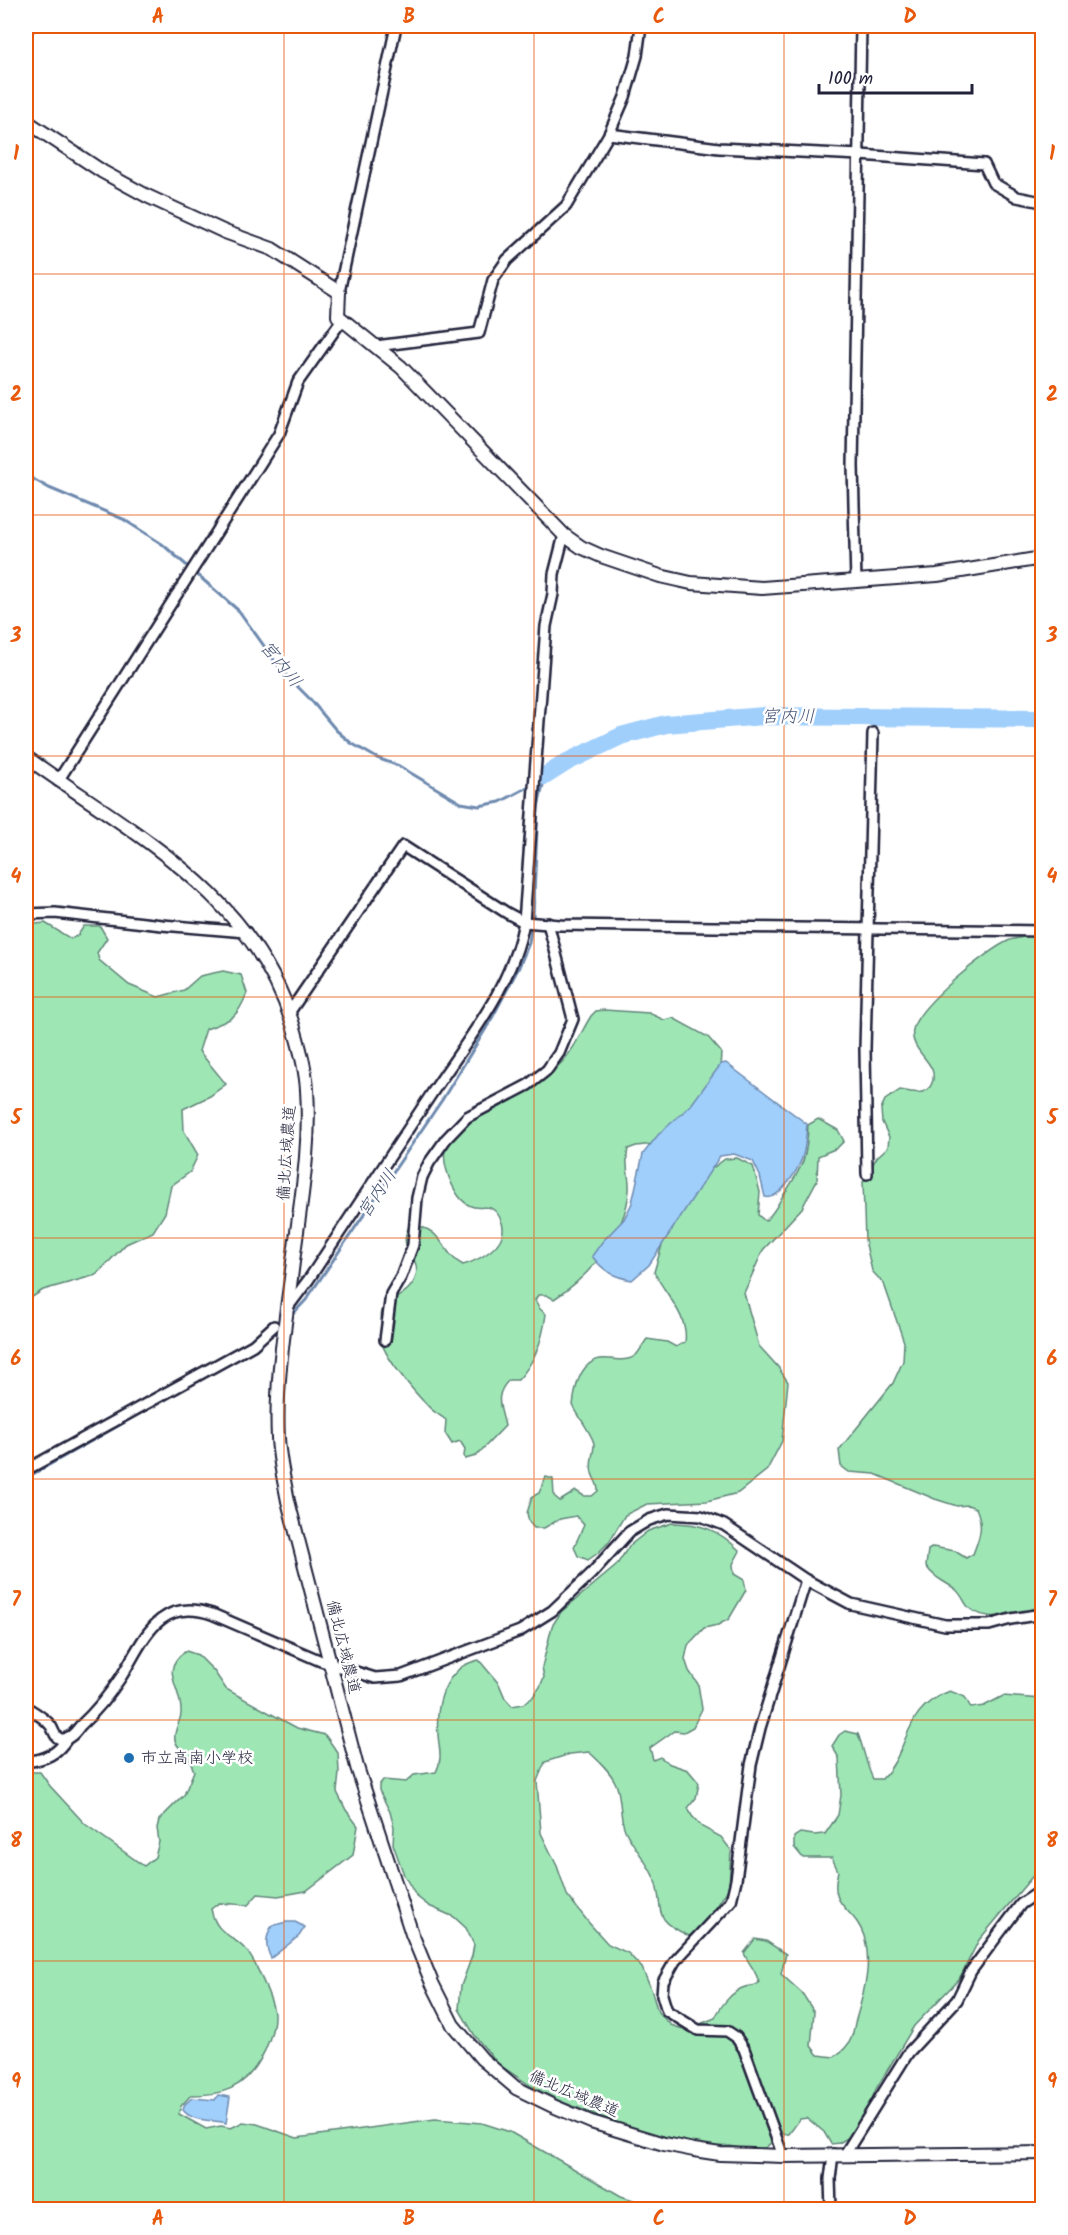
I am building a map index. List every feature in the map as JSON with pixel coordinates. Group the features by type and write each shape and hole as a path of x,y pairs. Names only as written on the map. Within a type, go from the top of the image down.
{"street":[{"path":"26,31 30,26"},
{"path":"396,26 339,292 338,316 401,367 564,535 581,547 601,556 660,576 691,583 762,588 937,575 1042,558"},
{"path":"376,346 479,333 493,280 507,260 566,206 609,134 625,97 637,56 641,26"},
{"path":"856,582 853,466 861,26"},
{"path":"26,120 103,171 147,196 225,232 272,249 339,292"},
{"path":"609,134 719,148 984,164 993,183 1017,197 1042,202"},
{"path":"58,781 279,434 298,382 342,320"},
{"path":"286,1313 489,1007 513,964 524,922 546,626 553,594 554,574 564,535"},
{"path":"867,1174 865,1049 873,733"},
{"name":"備北広域農道","path":"26,757 151,845 221,903 246,932 275,979 289,1013 301,1052 308,1089 308,1138 282,1338 278,1411 281,1466 357,1767 412,1934 432,1983 453,2025 482,2059 516,2088 591,2122 664,2145 720,2154 783,2156 1042,2153"},
{"path":"289,1013 403,846 507,914 524,922 1042,931"},
{"path":"26,914 55,913 246,932"},
{"path":"385,1340 391,1294 401,1277 413,1245 417,1198 422,1177 429,1162 446,1139 467,1117 528,1085 547,1070 559,1053 573,1019 548,923"},
{"path":"26,1470 253,1345 274,1326"},
{"path":"26,1762 51,1756 59,1750 120,1679 152,1626 162,1618 181,1610 212,1614 321,1661 375,1678 401,1676 520,1630 552,1611 591,1574 629,1532 649,1520 668,1514 701,1516 724,1525 806,1580 851,1604 945,1625 989,1625 1042,1614"},
{"path":"783,2156 753,2070 736,2037 727,2031 698,2030 679,2020 667,2012 662,1995 663,1982 675,1961 731,1901 736,1880 751,1765 760,1728 806,1580"},
{"path":"26,1707 49,1724 57,1738 61,1740 69,1737"},
{"path":"831,2210 830,2179 839,2154 908,2053 957,2000 971,1971 1021,1904 1042,1890"}],"green space":[{"path":"45,923 71,939 78,935 84,926 100,926 107,938 97,953 99,960 129,985 158,997 184,990 200,976 223,971 241,975 247,993 240,1008 232,1017 206,1029 199,1051 226,1084 210,1096 183,1109 184,1131 198,1155 190,1172 171,1186 165,1213 153,1232 126,1244 96,1275 43,1290 26,1301 26,925"},
{"path":"1033,935 1042,936 1042,1608 1005,1617 995,1617 976,1613 969,1608 957,1591 926,1566 928,1550 933,1547 955,1551 966,1558 973,1554 980,1531 980,1520 976,1508 968,1505 957,1506 935,1499 875,1474 849,1472 841,1466 839,1450 893,1383 903,1361 904,1342 884,1284 872,1271 865,1240 863,1182 877,1157 888,1147 889,1137 882,1122 881,1109 885,1100 900,1090 922,1092 932,1083 932,1069 915,1045 913,1038 917,1020 926,1008 954,980 986,955 1010,940"},
{"path":"596,1011 649,1013 664,1020 673,1018 708,1037 721,1052 720,1069 696,1104 654,1144 628,1149 629,1190 621,1222 613,1238 604,1253 567,1290 554,1299 546,1295 538,1295 535,1300 546,1314 543,1332 534,1358 524,1373 518,1380 509,1380 501,1391 499,1402 505,1426 476,1456 465,1459 465,1449 460,1441 452,1444 445,1433 446,1420 416,1393 395,1367 382,1341 382,1311 409,1288 416,1276 415,1262 405,1240 406,1233 410,1225 430,1231 463,1265 492,1250 501,1238 502,1223 496,1212 490,1208 467,1204 451,1183 445,1149 451,1136 462,1124 477,1114 558,1066 572,1049 591,1016"},
{"path":"818,1119 838,1130 844,1141 837,1148 818,1156 817,1180 802,1208 763,1250 744,1293 759,1346 788,1382 782,1441 767,1470 738,1493 707,1501 647,1504 625,1515 609,1542 598,1553 588,1560 578,1556 574,1547 584,1525 576,1516 560,1519 544,1528 534,1528 529,1522 527,1513 532,1497 539,1493 546,1477 553,1479 554,1496 560,1501 576,1491 584,1496 592,1496 598,1491 591,1469 593,1440 573,1405 579,1378 593,1361 632,1358 647,1339 667,1342 676,1347 685,1342 680,1314 654,1272 665,1235 702,1176 725,1159 737,1158 753,1166 760,1192 758,1215 765,1221 774,1211 802,1165 808,1125"},
{"path":"672,1523 692,1524 709,1529 725,1538 740,1551 733,1564 734,1574 744,1580 746,1590 729,1619 718,1625 704,1628 688,1645 685,1659 689,1671 698,1684 702,1709 693,1727 684,1732 674,1731 650,1748 653,1760 660,1757 670,1764 688,1770 699,1783 696,1798 688,1808 702,1827 721,1837 731,1850 729,1888 704,1926 689,1936 668,1924 664,1918 654,1878 625,1830 616,1784 608,1771 589,1752 570,1754 545,1762 537,1781 541,1833 557,1866 567,1895 608,1944 628,1953 642,1968 658,2012 671,2025 685,2030 715,2018 723,2004 736,1992 759,1983 744,1953 755,1939 766,1941 786,1954 781,1974 802,1993 814,2012 811,2046 818,2055 834,2057 842,2051 852,2036 861,2002 866,1980 867,1947 860,1926 836,1893 838,1871 832,1858 803,1858 794,1847 794,1837 800,1833 825,1834 838,1815 841,1795 839,1758 832,1746 839,1735 845,1731 858,1734 873,1779 882,1779 892,1767 909,1730 923,1708 950,1691 965,1697 971,1708 984,1706 1003,1696 1042,1699 1042,1865 979,1940 959,1979 914,2026 876,2089 864,2117 851,2136 839,2143 831,2144 824,2132 807,2118 800,2119 789,2134 781,2134 765,2148 753,2150 730,2146 707,2147 630,2128 560,2101 531,2086 498,2064 475,2036 459,2009 461,1986 474,1945 466,1928 454,1917 429,1906 416,1896 404,1875 393,1844 394,1827 379,1785 383,1780 406,1782 414,1775 436,1772 440,1758 438,1726 440,1700 452,1676 462,1666 479,1660 499,1684 505,1698 512,1706 523,1704 532,1698 544,1677 542,1667 552,1626 561,1612 616,1566 629,1546 648,1531"},
{"path":"186,1651 198,1655 214,1671 226,1689 297,1728 325,1735 338,1753 337,1792 346,1810 358,1826 353,1855 306,1891 278,1896 258,1894 248,1905 219,1903 211,1909 216,1924 245,1949 253,1962 271,2002 274,2021 265,2050 247,2078 222,2092 191,2095 181,2106 179,2114 206,2129 221,2126 231,2128 243,2122 257,2124 297,2138 435,2119 482,2123 510,2132 621,2196 661,2209 26,2209 26,1772 40,1772 85,1824 144,1866 155,1857 159,1842 157,1828 159,1820 184,1795 194,1771 189,1758 177,1746 175,1740 181,1705 172,1672 173,1665"}],"water":[{"path":"726,1063 807,1124 804,1150 796,1170 782,1190 770,1197 765,1197 760,1176 753,1161 734,1154 720,1156 649,1265 632,1280 609,1272 592,1256 624,1219 632,1203 643,1154 658,1135 691,1105 721,1064"},
{"path":"295,1922 305,1927 299,1936 271,1958 267,1942 268,1934 272,1926"},
{"path":"218,2095 230,2097 226,2123 197,2119 183,2110 185,2104 192,2098 215,2100"}],"waterway":[{"name":"宮内川","path":"26,475 49,488 123,519 162,544 239,611 282,671 336,730 351,743 377,758 399,766 461,803 479,806 500,802 532,785"},
{"name":"宮内川","path":"545,776 567,762 621,736 666,724 764,716 1042,719"},
{"name":"宮内川","path":"290,1317 306,1300 442,1100 490,1022 519,967 529,943 533,917 538,807 545,776"},
{"name":"宮内川","path":"26,1478 238,1358"}],"place":[{"name":"市立高南小学校","path":"129,1758"}]}
